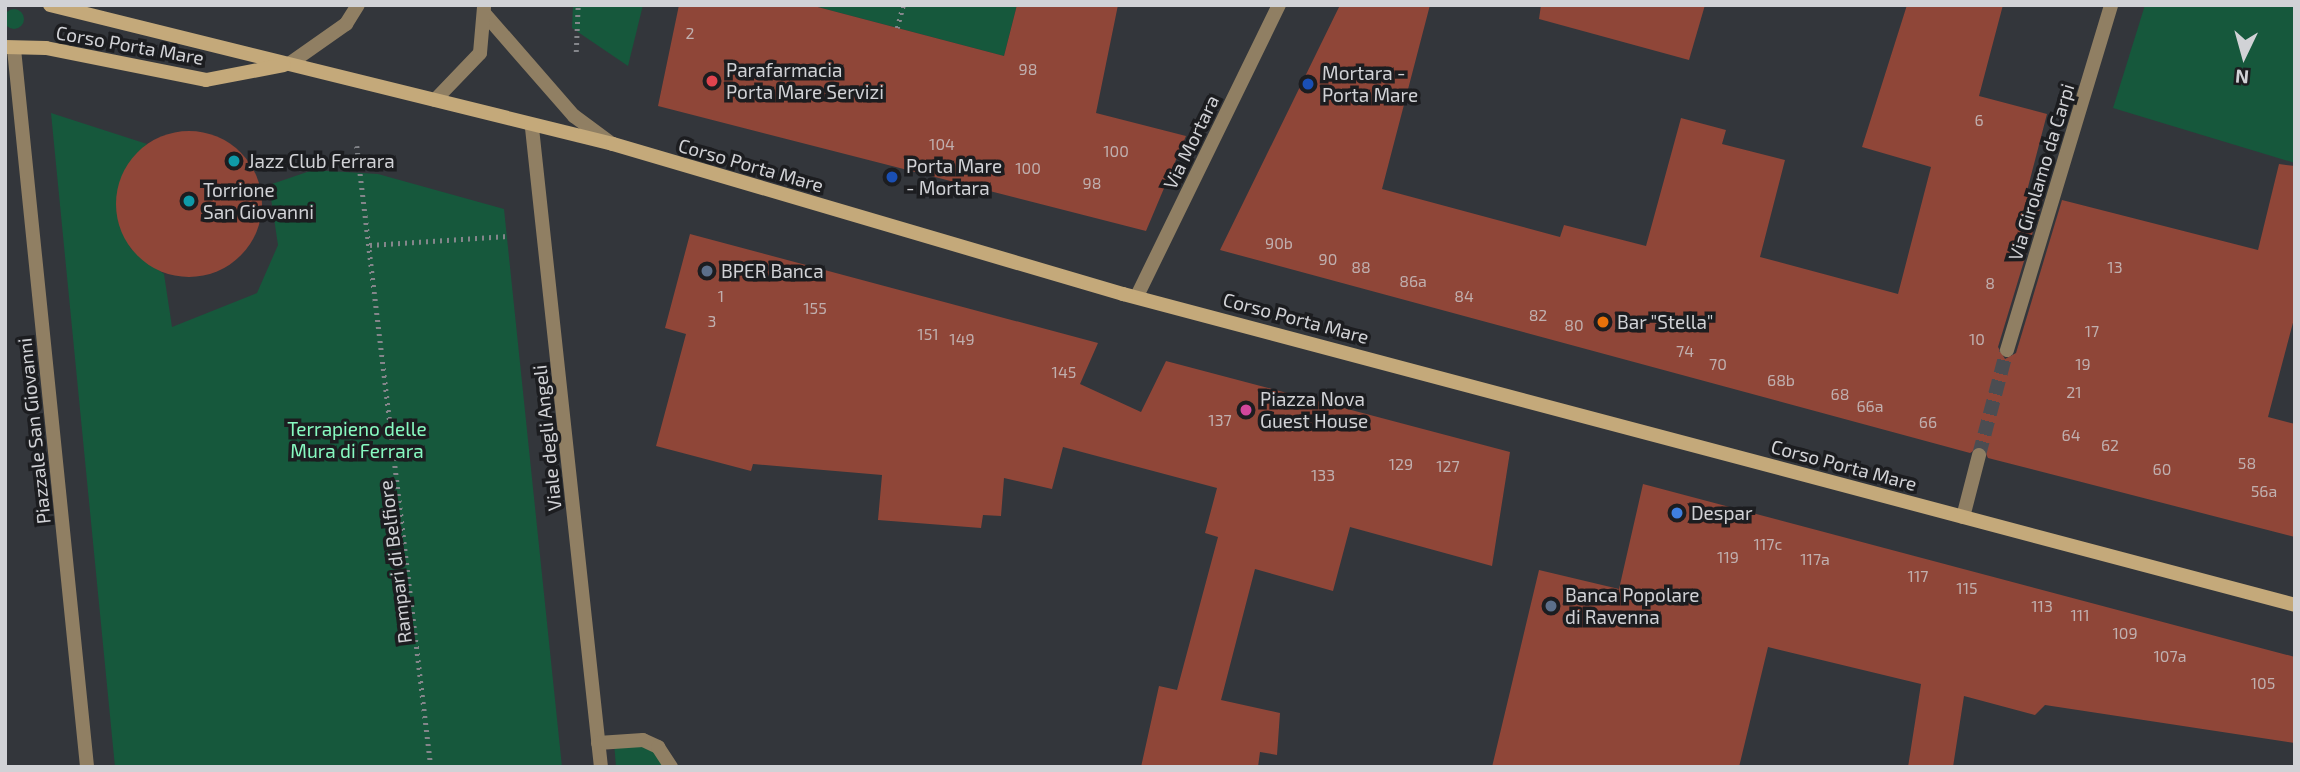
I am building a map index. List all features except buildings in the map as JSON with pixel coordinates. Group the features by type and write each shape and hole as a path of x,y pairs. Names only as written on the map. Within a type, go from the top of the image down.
{"street":[{"name":"Corso Porta Mare","path":"50,5 435,100 531,128 613,144 1137,296 2295,605"},
{"path":"289,64 346,24 358,5"},
{"name":"Via Mortara","path":"1137,296 1279,5"},
{"name":"Via Girolamo da Carpi","path":"2007,350 2111,5"},
{"path":"435,100 480,52 484,9"},
{"path":"484,9 574,116 613,144"},
{"name":"Corso Porta Mare","path":"10,48 46,48 206,80 289,64"},
{"name":"Piazzale San Giovanni","path":"10,48 87,767"},
{"name":"Viale degli Angeli","path":"531,128 601,767"},
{"path":"1963,517 1979,455"},
{"path":"598,743 643,740 658,747 671,767"}],"path":[{"path":"282,5 288,5"},
{"path":"576,52 578,5"},
{"path":"897,28 902,5"},
{"name":"Rampari di Belfiore","path":"357,146 431,767"},
{"path":"370,245 544,234"}],"green space":[{"path":"573,5 643,5 628,66 572,28"},
{"path":"810,5 1017,5 1004,56"},
{"path":"2145,5 2295,5 2295,163 2113,108"},
{"path":"14,9 21,12 24,19 21,26 14,29 7,26 4,19 7,12"},
{"name":"Terrapieno delle Mura di Ferrara","path":"51,113 147,144 121,178 118,221 131,249 164,274 172,327 257,293 278,245 269,185 313,170 378,174 504,209 562,767 115,767"},
{"path":"643,740 671,767 616,767 614,742"}],"tunnel":[{"path":"1979,455 2007,350"}],"place":[{"name":"Parafarmacia Porta Mare Servizi","path":"712,81"},
{"name":"Mortara - Porta Mare","path":"1308,84"},
{"name":"Jazz Club Ferrara","path":"234,161"},
{"name":"Porta Mare - Mortara","path":"892,177"},
{"name":"Torrione San Giovanni","path":"189,201"},
{"name":"BPER Banca","path":"707,271"},
{"name":"Bar \"Stella\"","path":"1603,322"},
{"name":"Piazza Nova Guest House","path":"1246,410"},
{"name":"Despar","path":"1677,513"},
{"name":"Banca Popolare di Ravenna","path":"1551,606"}]}
